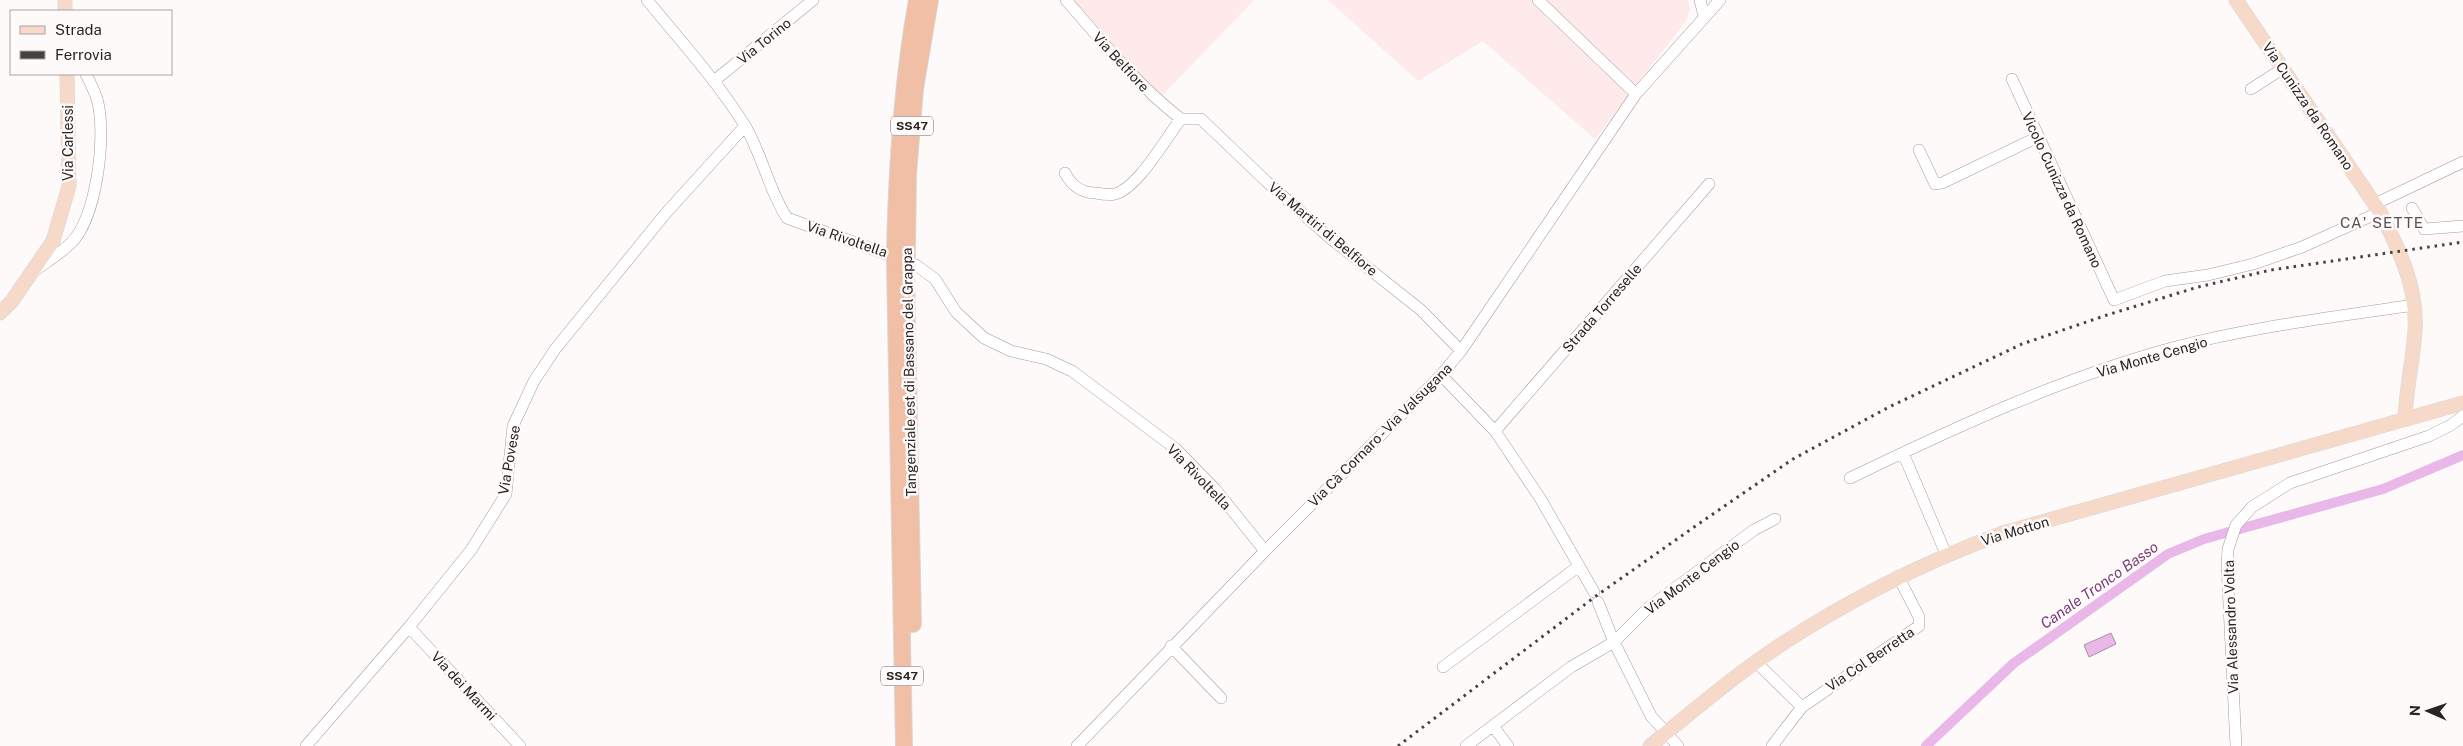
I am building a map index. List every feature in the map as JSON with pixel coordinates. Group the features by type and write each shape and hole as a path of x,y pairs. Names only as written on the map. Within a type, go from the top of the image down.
{"highway":[{"name":"Tangenziale est di Bassano del Grappa","path":"914,746 907,601 901,250 897,167 904,89 917,0"},
{"name":"Tangenziale est di Bassano del Grappa","path":"901,250 914,98 930,0"},
{"name":"Tangenziale est di Bassano del Grappa","path":"904,746 907,601"}],"main road":[{"name":"Via Cunizza da Romano","path":"2236,0 2377,208 2399,249 2411,285 2415,329 2406,396 2405,419"},
{"name":"Via Carlessi","path":"0,313 12,301 53,241 69,186 67,75"},
{"name":"Via Motton","path":"1650,746 1782,644 1898,576 1946,554 2003,533 2463,403"}],"street":[{"name":"Via Rivoltella","path":"647,0 714,82 745,126 776,201 787,218 916,265 935,279 956,312 984,338 1011,351 1046,359 1072,371 1176,449 1215,489 1264,551"},
{"name":"Via Torino","path":"714,82 813,0"},
{"name":"Via Belfiore","path":"1066,0 1115,59 1155,99 1181,119"},
{"path":"1538,0 1636,94"},
{"path":"1700,0 1704,16"},
{"name":"Via Cà Cornaro - Via Valsugana","path":"1077,746 1264,551 1441,376 1461,351 1636,94 1720,0"},
{"path":"2251,89 2282,69"},
{"path":"29,275 72,243 85,221 96,184 100,142 97,100 86,75"},
{"name":"Vicolo Cunizza da Romano","path":"2012,79 2114,300 2165,281 2208,275 2253,264 2302,247 2377,208"},
{"path":"1065,173 1070,182 1080,190 1092,193 1114,194 1128,188 1141,174 1181,119"},
{"name":"Via Martiri di Belfiore","path":"1181,119 1202,119 1267,182 1330,238 1421,310 1461,351"},
{"name":"Via Povese","path":"306,746 409,627 471,550 506,494 513,426 534,382 556,348 666,213 745,126"},
{"path":"1919,150 1935,184 1942,183 2038,137"},
{"path":"2377,208 2463,162"},
{"name":"Strada Torreselle","path":"1495,431 1709,184"},
{"path":"2412,208 2424,229 2463,226"},
{"name":"Via Monte Cengio","path":"1850,478 2023,400 2106,369 2172,348 2219,338 2414,305"},
{"path":"1441,376 1495,431 1540,498 1596,597 1614,642 1651,716 1678,746"},
{"name":"Via Alessandro Volta","path":"2236,746 2227,565 2230,540 2236,525 2252,507 2290,483 2429,436 2451,425 2463,416"},
{"path":"1903,453 1946,554"},
{"name":"Via Monte Cengio","path":"1466,746 1571,667 1614,642 1648,608 1754,530 1775,518"},
{"path":"1443,667 1579,566"},
{"name":"Via Col Berretta","path":"1772,746 1802,707 1919,626 1919,617 1898,576"},
{"name":"Via dei Marmi","path":"409,627 520,746"},
{"path":"1171,646 1221,698"},
{"path":"1757,663 1802,707"},
{"path":"1493,726 1508,746"}],"shaded area":[{"path":"1074,0 1254,0 1162,96 1093,25"},
{"path":"1328,0 1688,0 1690,10 1686,21 1595,139 1483,41 1418,81"},
{"path":"2111,633 2116,644 2089,657 2084,645"}],"waterway":[{"name":"Canale Tronco Basso","path":"1926,746 2014,663 2168,554 2204,539 2383,489 2463,455"}],"railway":[{"path":"1398,746 1596,596 1793,459 1889,407 2022,344 2198,287 2271,270 2463,242"}],"district":[{"name":"CA' SETTE","path":"2382,222"}]}
